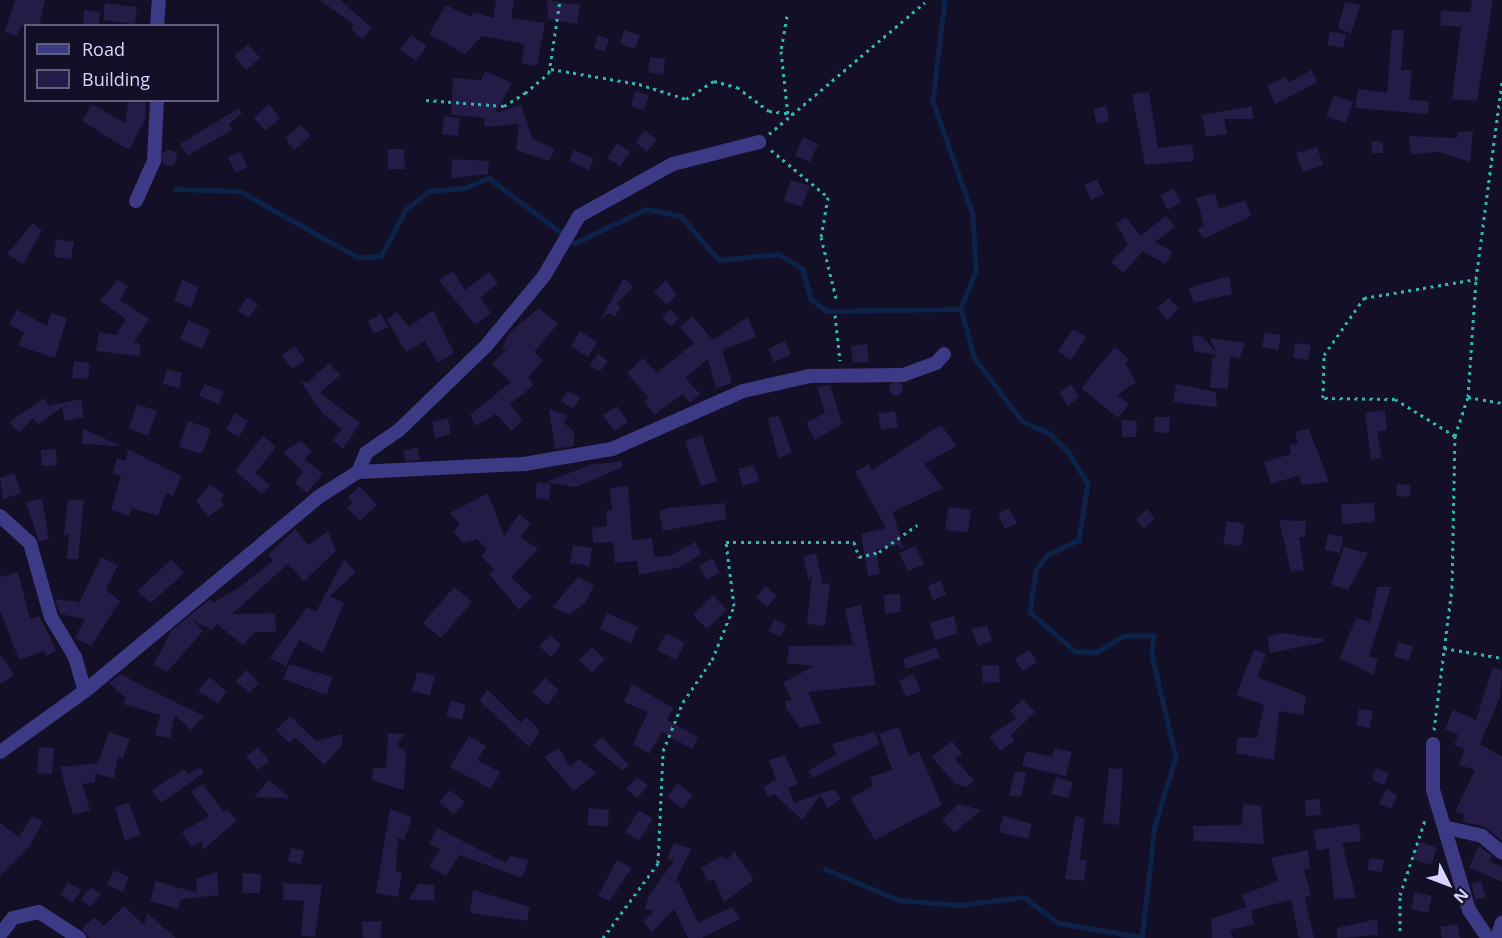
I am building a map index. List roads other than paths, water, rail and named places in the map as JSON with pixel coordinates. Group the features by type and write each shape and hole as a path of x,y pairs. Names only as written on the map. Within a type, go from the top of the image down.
{"street":[{"path":"157,24 159,0"},
{"path":"136,201 154,161 157,102"},
{"path":"0,752 85,691 186,603 358,472 366,453 398,431 486,346 544,276 579,216 673,164 759,142"},
{"path":"358,472 524,464 612,449 743,391 810,376 903,375 936,363 944,354"},
{"path":"0,516 30,543 51,617 75,657 85,691"},
{"path":"1432,744 1435,796 1448,828 1469,910 1488,938"},
{"path":"1448,828 1482,836 1502,853"},
{"path":"0,935 13,918 39,912 79,938"},
{"path":"1497,938 1502,923"}],"waterway":[{"path":"945,0 933,101 973,215 976,271 961,309 974,357 1022,421 1049,433 1070,454 1088,484 1079,540 1048,555 1036,571 1030,612 1075,651 1097,652 1124,636 1154,635 1152,655 1176,757 1155,826 1142,938"},
{"path":"175,189 240,191 357,257 381,256 406,209 429,191 464,188 489,178 575,243 646,209 681,216 719,260 779,254 803,269 811,299 827,311 961,309"},
{"path":"825,869 899,900 960,905 1024,897 1059,923 1142,937"}]}
